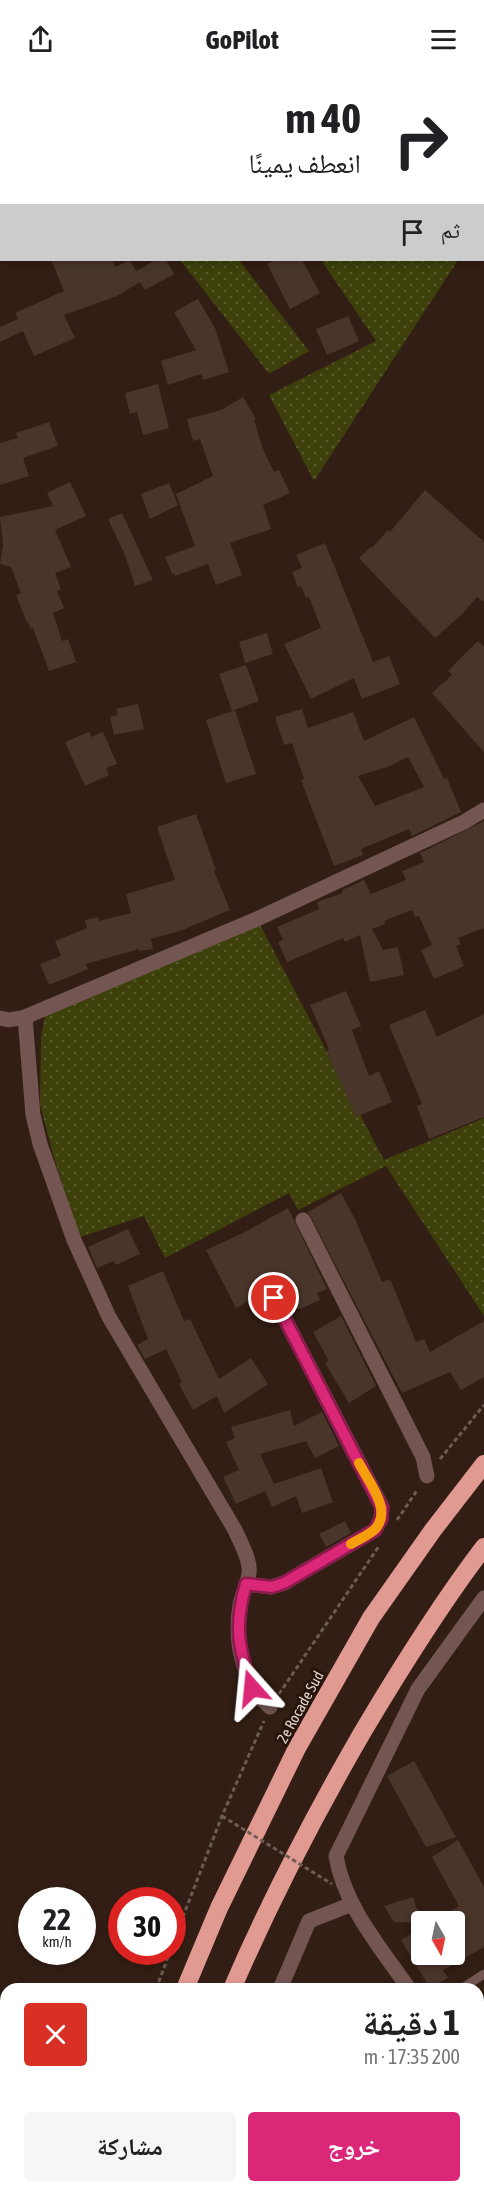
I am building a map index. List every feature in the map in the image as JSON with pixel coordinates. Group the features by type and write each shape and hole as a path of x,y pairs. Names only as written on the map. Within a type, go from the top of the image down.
{"highway":[{"name":"2e Rocade Sud","path":"188,1983 219,1908 297,1748 371,1618 433,1530 484,1464"},
{"path":"235,1983 288,1870 337,1777 395,1677 448,1594 484,1546"}],"street":[{"path":"0,1018 9,1020 25,1017 256,919 464,822 484,810"},
{"path":"25,1017 33,1115 40,1144 74,1240 109,1317 235,1530 250,1572 240,1604 238,1641 252,1688 270,1707"},
{"path":"303,1220 423,1457 427,1476"},
{"path":"246,1584 272,1587 284,1583 375,1530 381,1519 382,1508 274,1298"},
{"path":"405,1983 352,1904 339,1877 336,1856 418,1689 484,1598"},
{"path":"283,1983 309,1921 352,1904"}],"lane":[{"path":"470,1983 484,1974"}],"path":[{"path":"394,1524 427,1476 484,1405"},
{"path":"186,1909 222,1816 270,1707 381,1543"},
{"path":"222,1816 332,1884"},
{"path":"158,1983 165,1965"}],"shaded area":[{"path":"181,261 240,261 309,351 269,374"},
{"path":"322,261 457,261 314,481 269,395 376,341"},
{"path":"259,923 384,1160 484,1118 484,1316 386,1166 298,1210 289,1193 165,1258 144,1216 80,1237 54,1158 40,1105 41,1038 45,1015"}],"building":[{"path":"51,261 112,261 115,267 131,261 136,271 154,261 167,261 174,274 145,290 140,282 117,296 64,315 75,338 34,356 23,331 0,342 0,327 18,319 15,313 64,291"},
{"path":"273,261 303,261 320,293 290,309 267,264"},
{"path":"198,299 215,328 229,372 203,380 201,374 168,385 161,361 196,350 174,312"},
{"path":"348,316 359,341 327,355 316,329"},
{"path":"158,384 169,428 143,435 137,412 130,414 125,393"},
{"path":"243,397 256,419 254,420 263,449 274,472 279,470 290,493 263,505 271,529 230,543 242,575 216,585 208,564 175,576 165,557 195,546 176,494 213,476 200,439 193,441 187,419 221,410"},
{"path":"49,422 58,446 23,458 29,476 0,485 0,443 18,438 16,433"},
{"path":"70,482 86,516 55,530 71,567 55,573 61,589 57,591 64,608 53,613 62,641 68,639 76,662 49,671 33,628 30,629 16,595 21,593 11,567 0,564 3,545 0,517 53,506 47,493"},
{"path":"169,483 178,505 150,519 141,494"},
{"path":"425,490 484,542 484,602 477,597 435,638 359,558 372,548 388,530 390,532"},
{"path":"122,513 153,580 135,586 125,555 108,519"},
{"path":"325,543 373,662 389,656 400,684 362,699 354,678 311,699 284,644 321,628 309,597 306,598 301,586 298,587 292,572 302,568 296,555"},
{"path":"267,633 273,654 245,663 239,642"},
{"path":"478,641 484,647 484,752 432,693 452,675 448,671"},
{"path":"246,665 259,701 232,711 219,674"},
{"path":"138,704 144,729 114,735 110,717 118,715 116,709"},
{"path":"302,709 308,728 353,712 364,741 414,717 444,779 447,778 461,812 412,836 409,829 361,849 363,855 334,866 301,780 304,779 292,743 284,745 275,717","holes":["408,757 424,787 375,806 358,776 390,766"]},
{"path":"235,710 256,774 226,783 206,720"},
{"path":"89,732 91,737 103,732 117,764 106,768 109,775 85,786 65,742"},
{"path":"196,814 216,870 214,871 230,910 180,931 151,939 153,949 139,951 139,949 86,964 88,969 49,985 40,964 61,956 55,941 87,928 85,920 98,917 99,921 131,913 126,894 175,880 157,827"},
{"path":"484,821 484,928 458,938 461,944 456,946 464,966 434,979 421,950 432,945 419,916 415,917 412,910 384,921 385,924 372,929 383,950 398,947 404,975 370,982 360,935 345,942 343,938 287,962 278,942 283,940 277,927 319,909 317,902 343,893 342,890 364,880 371,894 406,880 402,871 424,862 420,853"},
{"path":"346,991 361,1026 352,1030 369,1076 379,1071 392,1102 356,1117 338,1079 327,1050 329,1049 310,1005"},
{"path":"425,1010 437,1037 484,1014 484,1117 429,1139 417,1106 422,1104 389,1025"},
{"path":"341,1193 355,1219 382,1282 390,1279 416,1342 424,1339 430,1352 484,1321 484,1377 461,1390 450,1372 402,1393 308,1212"},
{"path":"288,1208 327,1289 317,1293 320,1300 298,1310 287,1283 270,1289 236,1308 206,1250"},
{"path":"128,1229 140,1254 116,1265 114,1261 97,1268 88,1247"},
{"path":"163,1271 184,1321 190,1319 219,1379 251,1358 268,1384 224,1413 217,1396 193,1410 179,1384 182,1382 166,1349 145,1359 137,1345 148,1339 128,1286"},
{"path":"341,1316 376,1386 349,1403 325,1363 329,1361 313,1332"},
{"path":"290,1410 294,1426 322,1412 339,1446 315,1458 306,1441 260,1454 274,1484 321,1468 333,1502 302,1513 296,1496 272,1507 265,1491 236,1504 223,1477 239,1470 226,1442 235,1438 231,1427"},
{"path":"345,1521 351,1533 326,1547 319,1534"},
{"path":"414,1761 456,1837 426,1847 387,1776"},
{"path":"458,1840 484,1887 484,1947 465,1958 465,1911 451,1911 459,1906 432,1857"},
{"path":"413,1897 418,1911 411,1911 411,1922 394,1922 384,1906"},
{"path":"411,1934 411,1957 401,1940"},
{"path":"416,1965 452,1965 443,1970 448,1978 439,1983 427,1983"}],"slow traffic":[{"path":"351,1544 375,1530 381,1519 382,1508 359,1463"}],"route":[{"path":"252,1688 238,1641 240,1604 246,1584 272,1587 284,1583 375,1530 381,1519 382,1508 274,1298"}]}
